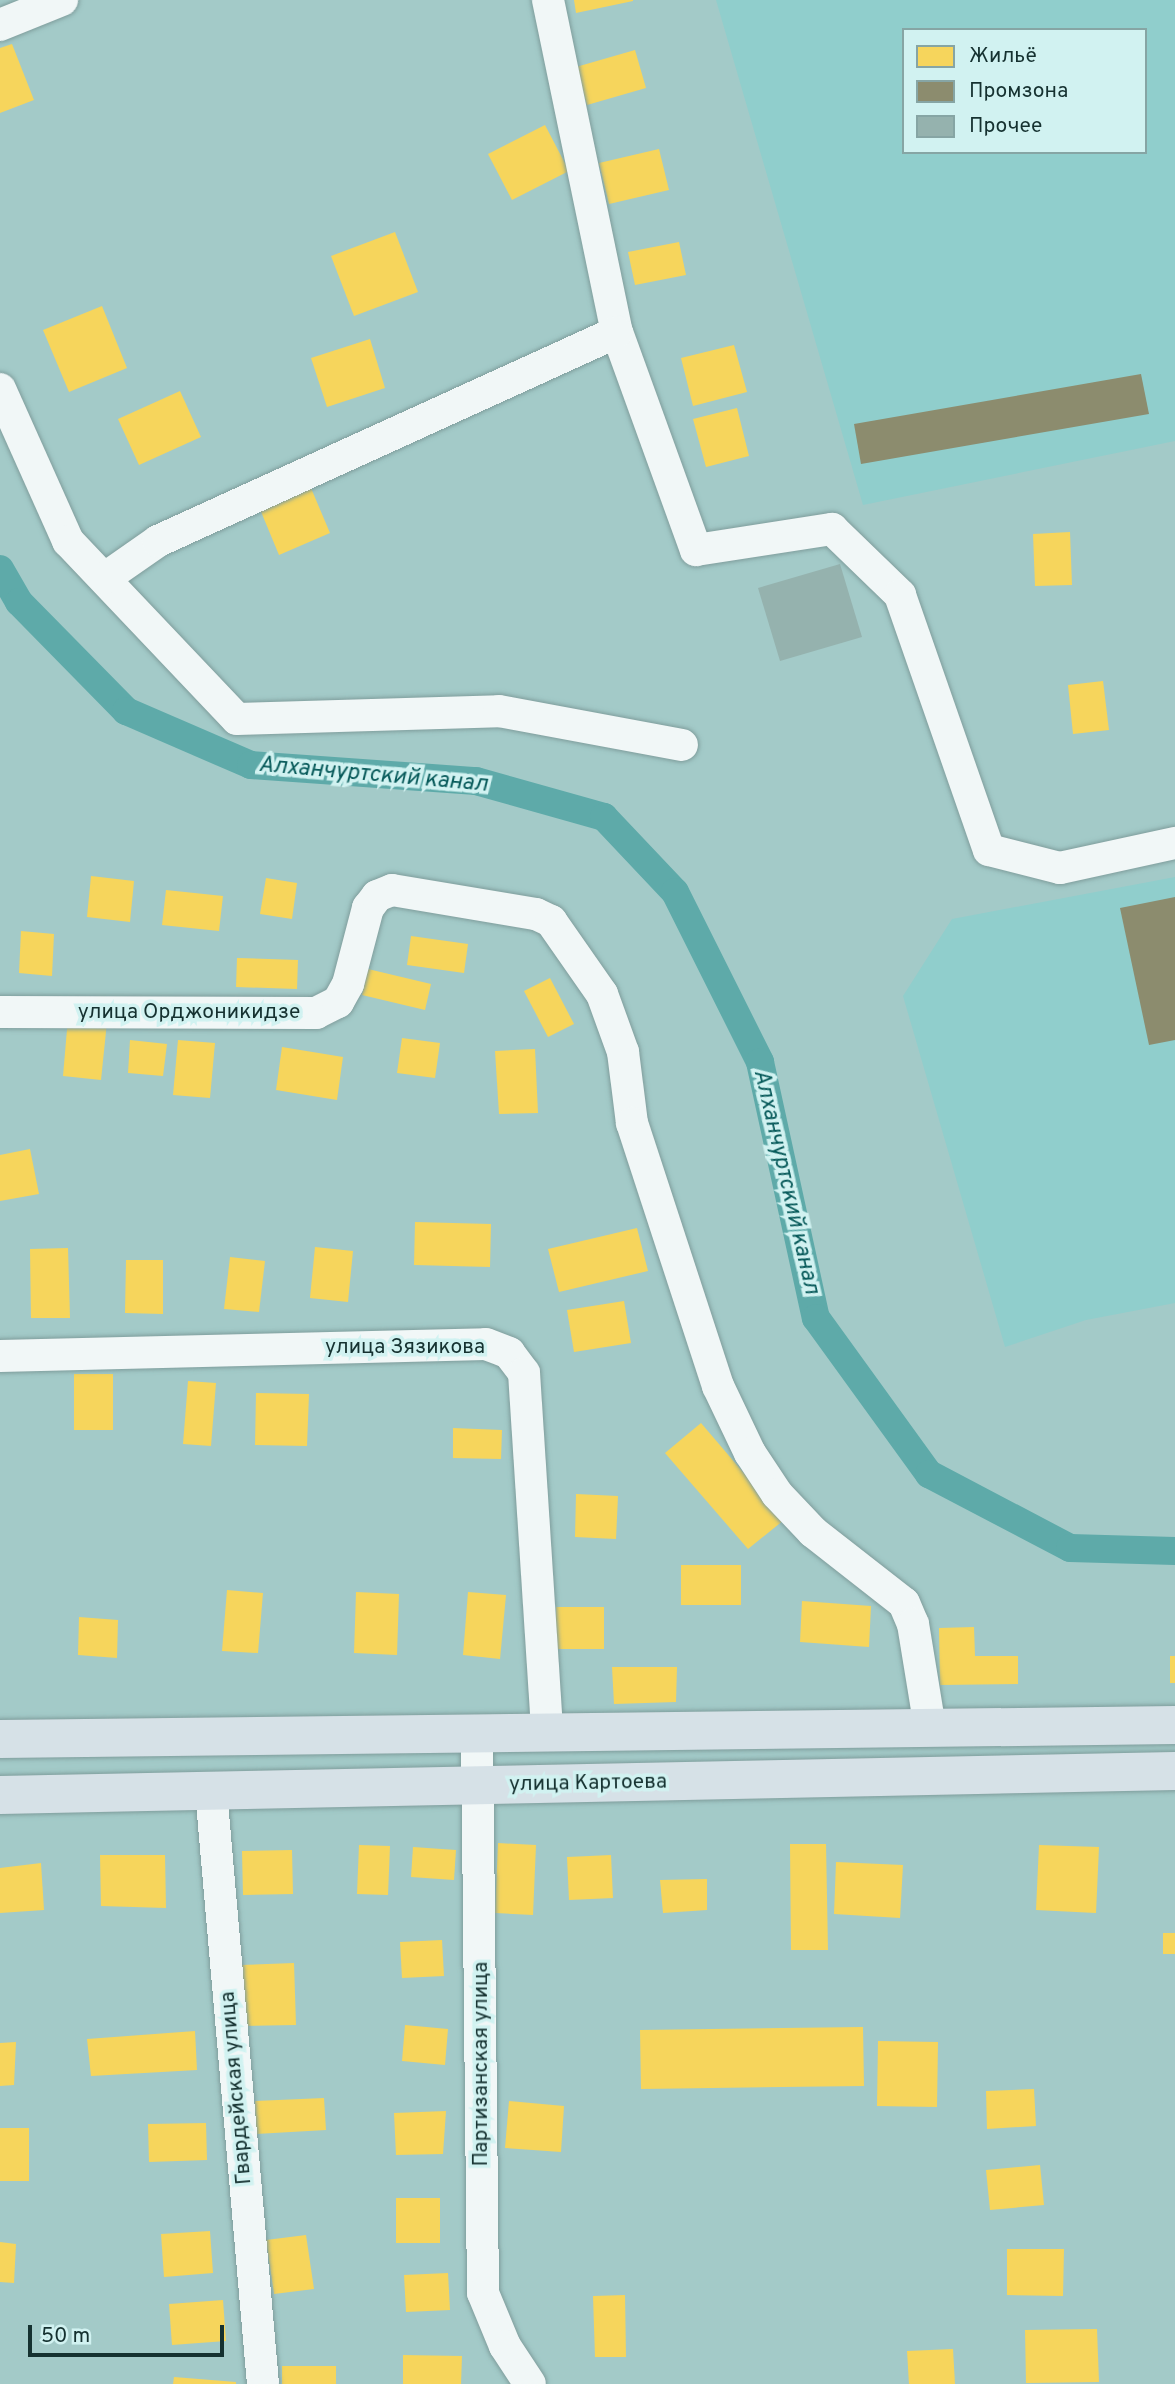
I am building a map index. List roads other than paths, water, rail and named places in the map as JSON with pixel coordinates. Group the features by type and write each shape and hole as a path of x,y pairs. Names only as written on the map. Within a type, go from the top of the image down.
{"main road":[{"path":"0,1738 1175,1725"},
{"name":"улица Картоева","path":"0,1795 1175,1771"}],"street":[{"path":"0,25 62,0"},
{"path":"548,0 617,332 696,550 832,529 900,595 989,850 1060,868 1175,844"},
{"path":"104,578 158,541 617,332"},
{"path":"0,389 68,541 237,719 499,711 682,745"},
{"name":"улица Орджоникидзе","path":"0,1012 316,1013 338,1002 348,984 368,908 377,895 392,890 536,914 551,920 602,994 623,1052 632,1123 718,1386 750,1452 777,1494 813,1532 904,1603 913,1623 930,1728"},
{"name":"улица Зязикова","path":"0,1356 486,1345 509,1353 524,1373 547,1731"},
{"name":"Партизанская улица","path":"477,1732 480,1786 483,2293 505,2346 530,2384"},
{"name":"Гвардейская улица","path":"211,1791 263,2384"}],"waterway":[{"name":"Алханчуртский канал","path":"0,569 19,602 126,711 251,765 476,781 604,817 675,892 760,1062 816,1318 929,1474 1070,1548 1175,1551"}]}
